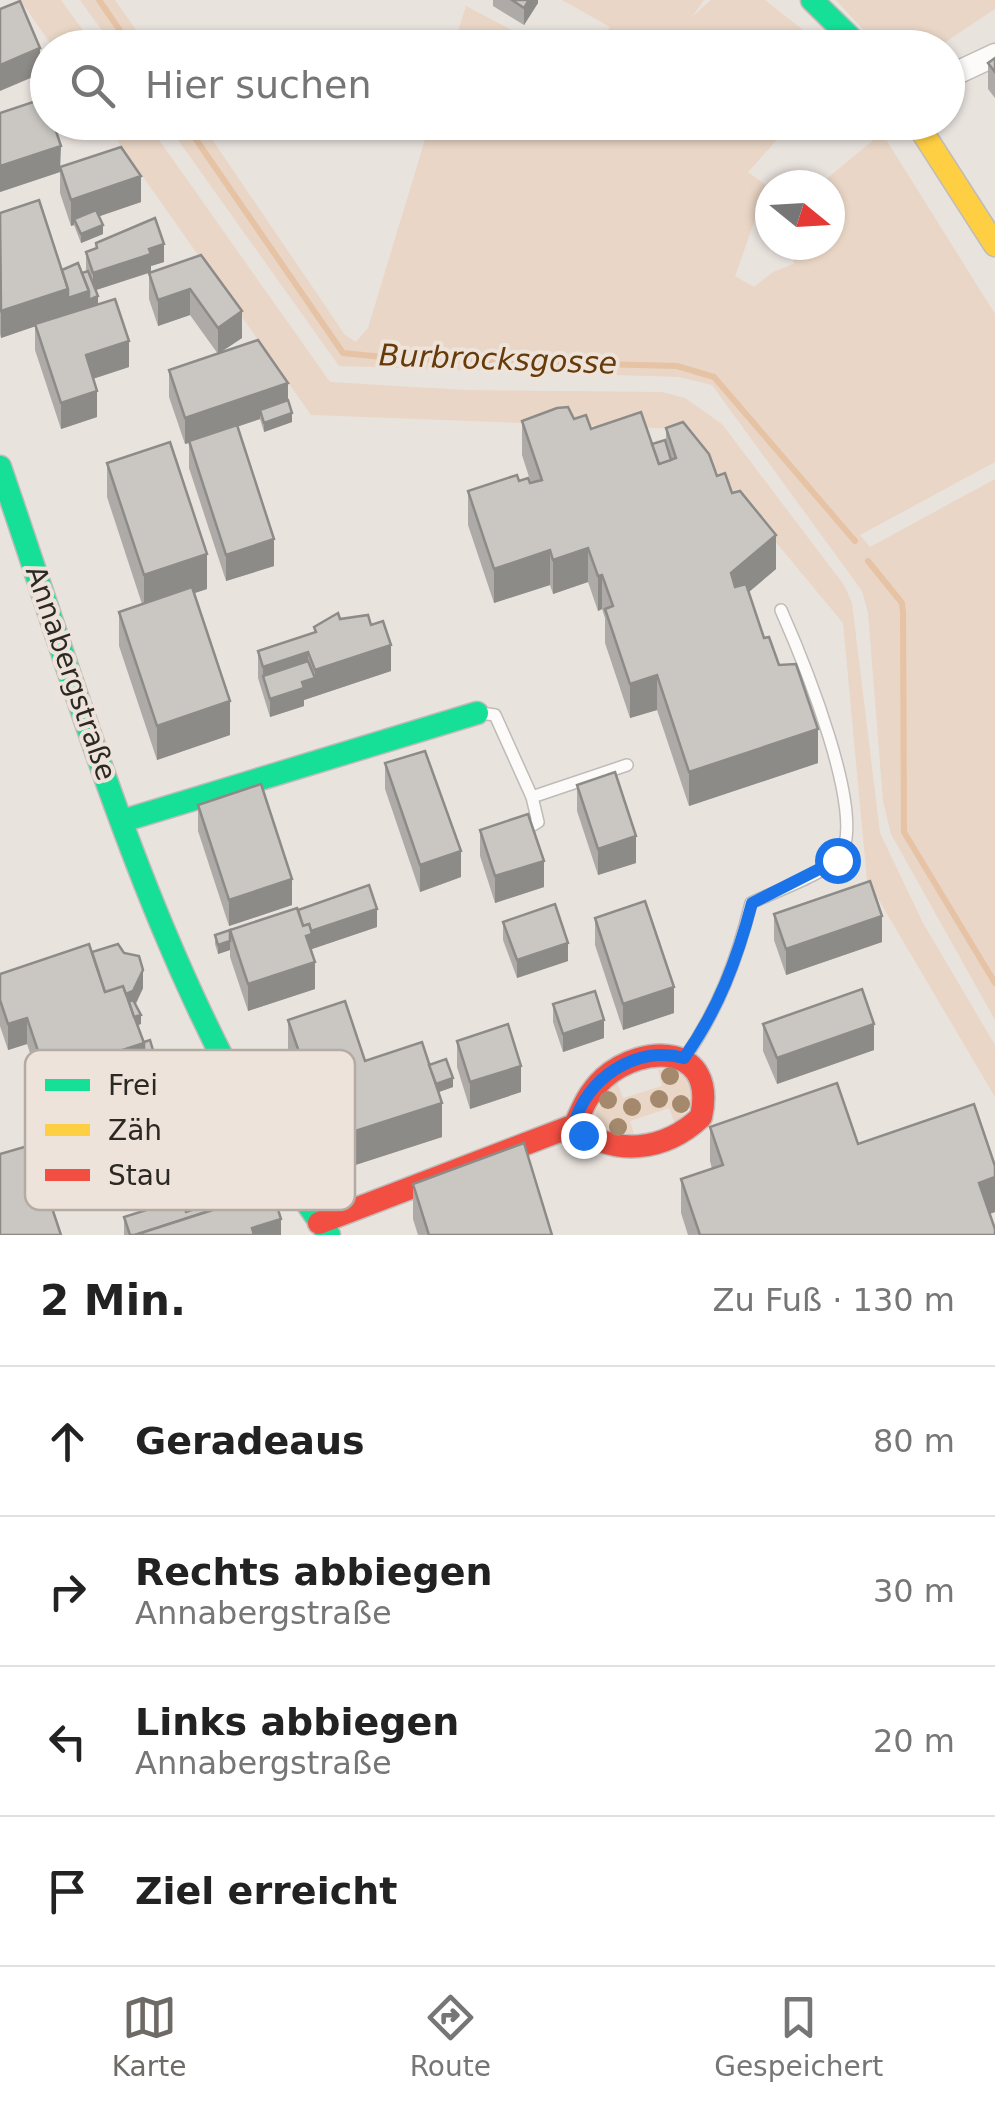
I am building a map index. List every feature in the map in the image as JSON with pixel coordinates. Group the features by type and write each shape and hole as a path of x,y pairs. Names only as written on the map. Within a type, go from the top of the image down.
{"street":[{"path":"812,0 843,30"},
{"path":"965,69 995,55"},
{"path":"928,140 995,245"},
{"name":"Annabergstraße","path":"0,468 122,821 216,1050"},
{"path":"122,821 477,713"},
{"path":"662,1055 684,1058 700,1073 707,1095 701,1117 684,1132 630,1149 599,1143 574,1125 578,1108 600,1077 662,1055"},
{"name":"Annabergstraße","path":"324,1229 574,1125"}],"lane":[{"path":"684,1058 712,1018 741,944 752,903 837,860 849,841 847,813 817,693 781,610"},
{"path":"477,713 495,714 532,797 538,822 505,837"},
{"path":"532,797 626,765"}],"shaded area":[{"path":"20,0 61,0 83,30 41,30"},
{"path":"80,0 115,0 136,30 102,30"},
{"path":"562,0 704,0 692,17 711,0 765,0 803,30 608,30 610,27"},
{"path":"836,0 995,0 995,9 964,30 863,30"},
{"path":"466,6 511,30 458,30"},
{"path":"117,140 159,140 330,382 465,390 662,392 685,398 722,424 844,585 852,603 880,833 923,923 995,1045 995,1097 867,880 843,623 682,429 311,415"},
{"path":"178,140 213,140 345,335 356,342 368,328 425,140 777,140 748,172 755,177 755,220 735,276 754,287 773,272 794,264 793,260 845,260 845,170 837,170 874,140 886,140 995,314 995,462 860,535 870,547 995,479 995,1020 891,834 883,801 868,613 862,591 712,385 679,377 339,366"},
{"path":"658,1069 682,1070 697,1097 675,1124 669,1108 630,1121 635,1137 599,1126 595,1111 617,1082 623,1098 662,1086"}],"building":[{"path":"512,0 529,0 524,8"},
{"path":"20,1 32,30 30,52 0,65 0,9"},
{"path":"30,103 30,140 59,140 61,146 0,166 0,113"},
{"path":"121,147 141,176 71,200 60,167"},
{"path":"39,200 68,289 1,311 0,213"},
{"path":"96,210 103,225 81,234 74,219"},
{"path":"155,218 164,244 149,249 151,254 93,273 86,252 97,248 96,243"},
{"path":"201,255 242,311 218,328 190,289 158,300 149,273"},
{"path":"78,263 89,291 68,298 62,270"},
{"path":"88,271 98,296 89,300 82,273"},
{"path":"115,299 129,341 86,355 97,391 61,403 35,324"},
{"path":"258,340 288,383 185,418 169,370"},
{"path":"288,400 292,413 264,423 260,410"},
{"path":"568,407 574,419 586,415 591,429 641,412 659,464 676,458 666,428 683,422 709,454 717,476 725,473 732,493 740,491 776,535 731,573 735,587 746,584 764,638 769,637 779,665 796,664 818,729 689,772 657,675 630,684 605,609 613,606 588,548 553,560 550,550 494,569 468,491 517,475 519,481 542,480 522,421"},
{"path":"237,425 274,539 226,555 189,441"},
{"path":"665,440 671,460 659,464 652,444"},
{"path":"170,442 207,554 144,575 107,463"},
{"path":"192,587 230,701 157,726 119,612"},
{"path":"338,613 340,619 368,615 371,625 383,621 391,645 315,670 308,652 263,667 258,651 316,632 314,627"},
{"path":"308,661 315,678 302,682 304,688 270,699 263,676"},
{"path":"425,751 461,851 420,865 385,763"},
{"path":"615,772 636,836 598,849 577,785"},
{"path":"261,784 292,879 229,900 198,805"},
{"path":"528,814 544,861 495,876 480,830"},
{"path":"870,881 882,916 786,949 774,914"},
{"path":"369,885 377,909 311,931 309,924 303,926 298,910"},
{"path":"645,901 674,987 623,1004 595,918"},
{"path":"555,904 568,943 517,960 503,922"},
{"path":"297,908 303,926 309,924 312,934 306,936 315,962 248,984 230,930"},
{"path":"230,930 230,941 218,945 215,935"},
{"path":"89,944 105,992 123,986 144,1043 123,1050 38,1050 27,1018 8,1024 0,1000 0,974"},
{"path":"118,944 124,953 139,956 143,970 133,991 126,994 123,986 105,992 92,952"},
{"path":"862,989 874,1024 777,1058 763,1024"},
{"path":"595,991 604,1020 563,1034 553,1004"},
{"path":"133,1000 141,1015 134,1017 129,1002"},
{"path":"345,1001 365,1061 422,1042 442,1103 355,1131 355,1050 298,1050 288,1020"},
{"path":"508,1024 521,1066 470,1082 457,1041"},
{"path":"150,1040 153,1050 144,1050 144,1042"},
{"path":"446,1059 453,1078 436,1084 429,1065"},
{"path":"837,1083 858,1144 974,1104 995,1166 995,1177 979,1183 995,1235 700,1235 681,1179 723,1165 710,1127"},
{"path":"524,1143 552,1235 429,1235 413,1184"},
{"path":"25,1147 25,1210 53,1210 61,1235 0,1235 0,1154"},
{"path":"146,1210 212,1210 135,1235 130,1235 124,1217"},
{"path":"213,1210 278,1210 281,1219 252,1228 254,1235 135,1235"}],"waterway":[{"name":"Burbrocksgosse","path":"99,0 120,30"},
{"name":"Burbrocksgosse","path":"196,140 343,353 403,359 677,366 714,377 855,541"},
{"name":"Burbrocksgosse","path":"868,561 902,603 904,832 995,983"}],"traffic: fast":[{"path":"812,0 843,30"},
{"path":"0,467 137,864 218,1050"},
{"path":"122,821 477,713"},
{"path":"313,1210 329,1235"}],"traffic: slow":[{"path":"928,140 995,245"}],"traffic: jam":[{"path":"674,1057 688,1063 698,1075 703,1093 701,1117 672,1137 656,1143 623,1146 590,1136 575,1125 599,1083 638,1059 674,1057"},
{"path":"355,1209 575,1125"},
{"path":"319,1223 353,1210"}],"route":[{"path":"583,1135 574,1125 578,1108 600,1077 662,1055 684,1058 712,1018 741,944 752,903 837,860"}]}
